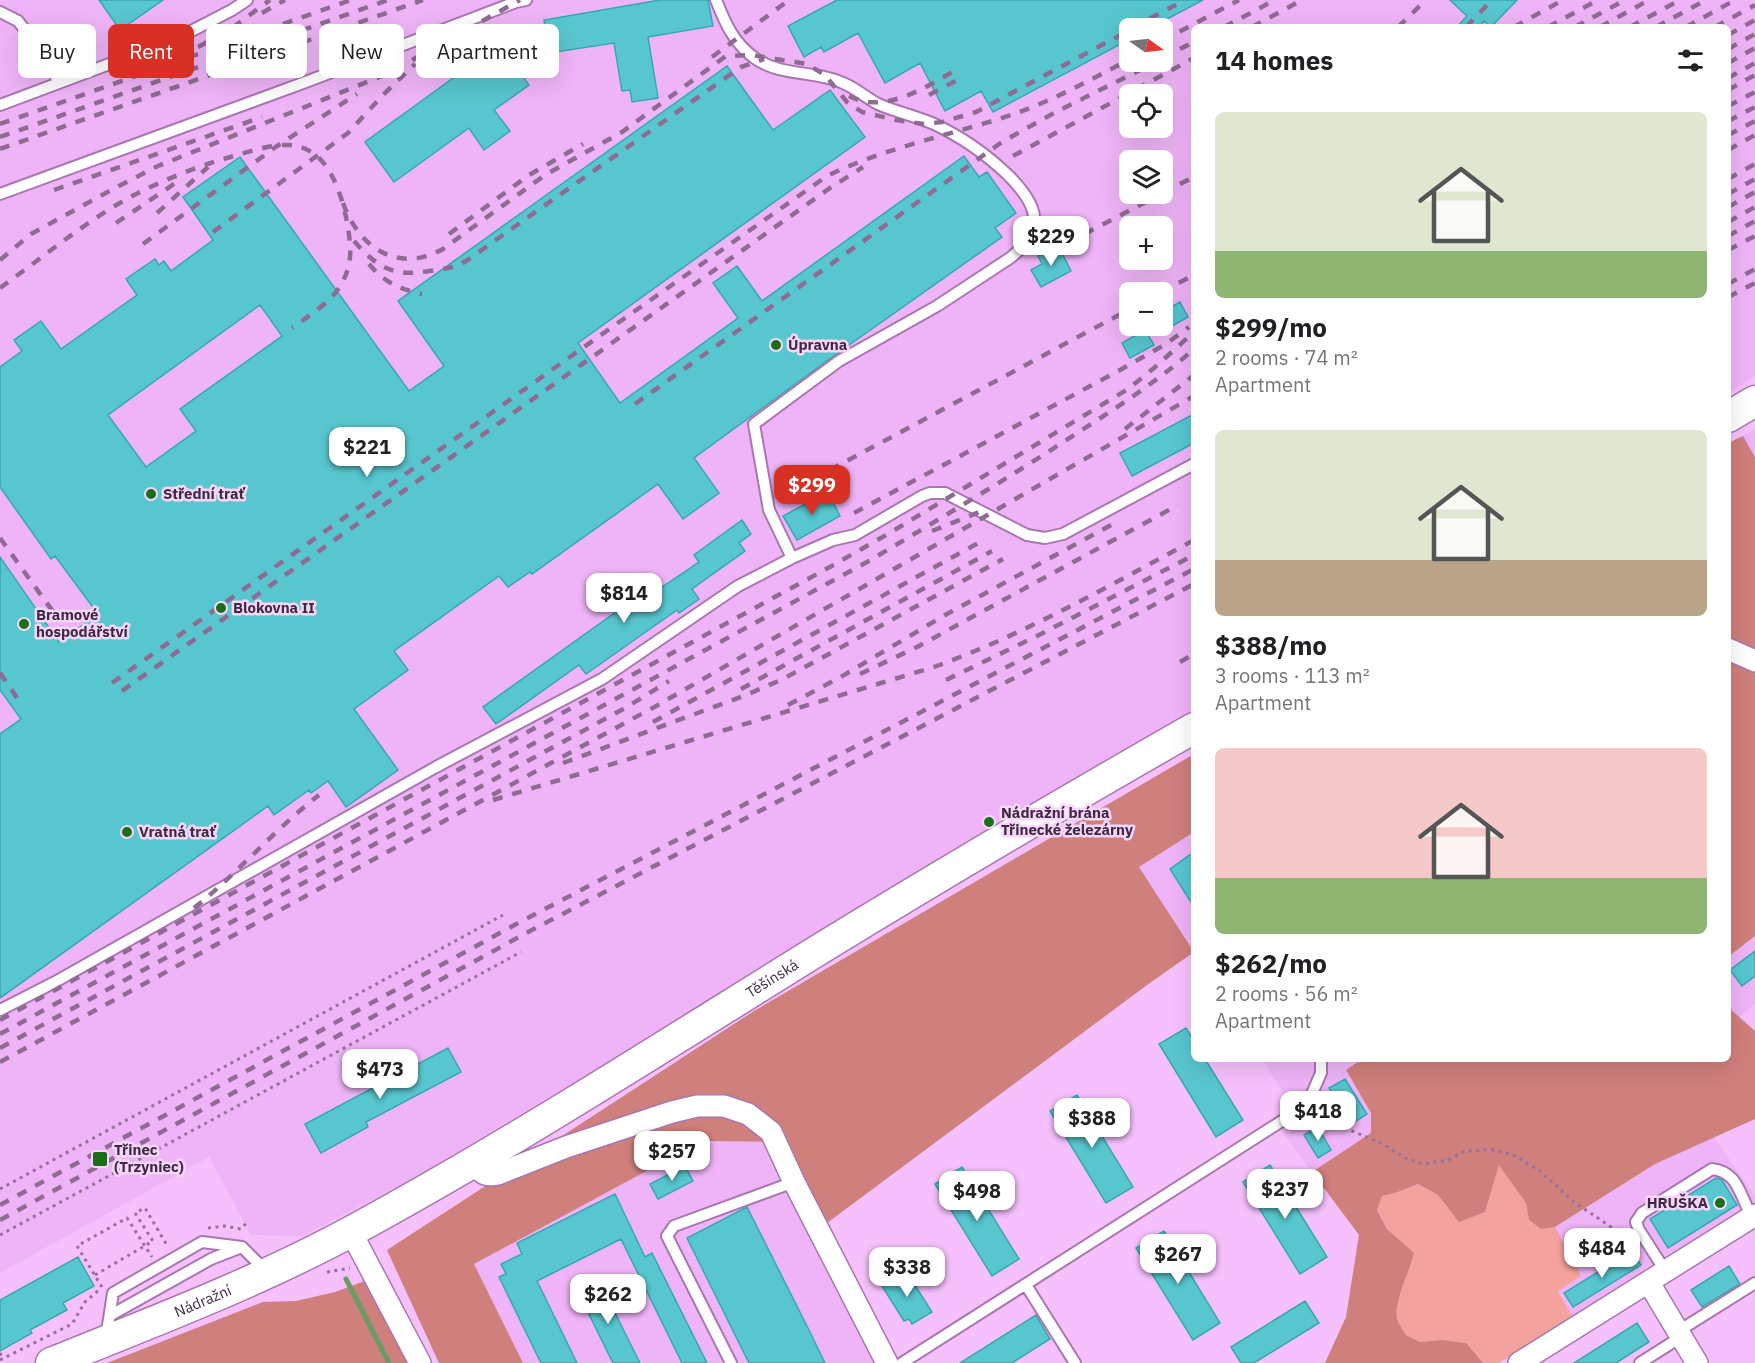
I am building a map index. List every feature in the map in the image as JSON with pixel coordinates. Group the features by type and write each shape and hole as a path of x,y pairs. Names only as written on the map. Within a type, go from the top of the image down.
{"main road":[{"path":"1731,415 1755,401"},
{"name":"Těšínská","path":"351,1232 670,1044 820,949 1050,811 1191,730"},
{"name":"Nádražní","path":"51,1363 108,1328 149,1325 351,1232"}],"street":[{"path":"1731,650 1755,661"},
{"path":"473,1161 481,1173 488,1176 566,1147 697,1106 724,1106 748,1114 771,1132 794,1182 887,1363"},
{"path":"1519,1363 1753,1216"},
{"path":"351,1232 420,1363"},
{"path":"1657,1278 1679,1334 1697,1363"}],"lane":[{"path":"0,105 176,39 247,0"},
{"path":"0,194 526,0"},
{"path":"716,0 731,34 758,60 789,72 829,78 844,83 876,103 932,123 952,133 986,154 1023,190 1031,202 1034,215 1029,238 1010,258 937,306 838,361 754,424 769,510 792,558"},
{"path":"0,12 18,21 49,61 58,82"},
{"path":"0,1010 55,982 426,772 602,679 738,586 833,540 855,535 922,496 939,492 982,511 1027,535 1054,537 1191,466"},
{"path":"902,1363 1307,1105 1321,1073 1321,1062"},
{"path":"1657,1278 1648,1246 1636,1222 1642,1213 1712,1169 1724,1170 1736,1182 1744,1204 1753,1216"},
{"path":"731,1363 667,1236 674,1226 794,1182"},
{"path":"108,1328 113,1293 202,1242 242,1247 267,1272"},
{"path":"108,1328 211,1258 242,1247"},
{"path":"1640,1363 1755,1283"},
{"path":"1026,1285 1075,1363"}],"path":[{"path":"0,1189 503,915"},
{"path":"0,1235 522,952"},
{"path":"1307,1105 1326,1120 1383,1144 1405,1158 1423,1164 1448,1160 1462,1152 1490,1149 1513,1155 1540,1171 1574,1202 1614,1229 1648,1246"},
{"path":"95,1275 153,1241 135,1214 145,1208 169,1249"},
{"path":"102,1287 77,1245 127,1218 153,1258"},
{"path":"0,1353 1,1360 72,1324 85,1302 110,1282"}],"shaded area":[{"path":"0,0 1755,0 1755,376 1731,391 1731,24 1191,24 1191,713 953,849 620,1055 406,1182 302,1236 251,1235 209,1157 0,1273"},
{"path":"1755,429 1755,457 1743,436"},
{"path":"1743,436 1755,457 1755,936 1731,955 1731,442"},
{"path":"1191,756 1191,834 1139,867 1191,947 1191,954 823,1226 782,1142 702,1141 474,1264 523,1363 439,1363 387,1250 754,1011"},
{"path":"1191,834 1191,947 1139,867"},
{"path":"1755,937 1755,1004 1739,1017 1731,1010 1731,955"},
{"path":"1731,1010 1755,1031 1755,1119 1655,1164 1555,1227 1541,1229 1529,1220 1526,1203 1499,1165 1485,1212 1459,1222 1438,1195 1418,1184 1382,1196 1377,1210 1387,1229 1414,1253 1398,1303 1397,1318 1402,1329 1406,1335 1420,1342 1442,1340 1466,1343 1483,1363 1325,1363 1346,1317 1359,1235 1312,1172 1371,1133 1371,1113 1346,1070 1358,1062 1731,1062"},
{"path":"1264,1062 1358,1062 1346,1070 1371,1113 1371,1133 1312,1172 1283,1133 1301,1121"},
{"path":"1714,1137 1755,1196 1755,1203 1573,1317 1558,1290 1555,1227 1655,1164"},
{"path":"702,1141 765,1142 879,1363 523,1363 474,1264"},
{"path":"1499,1164 1526,1203 1529,1220 1541,1229 1555,1227 1581,1276 1558,1291 1573,1317 1499,1363 1483,1363 1465,1343 1442,1340 1420,1342 1406,1335 1397,1318 1397,1311 1414,1254 1387,1229 1377,1209 1382,1196 1418,1184 1438,1195 1459,1221 1485,1212"},
{"path":"365,1281 407,1363 107,1363 263,1302 296,1301 335,1292"}],"building":[{"path":"99,0 163,0 129,24 116,24"},
{"path":"660,0 708,0 713,26 648,37 658,98 632,102 630,90 622,91 614,43 559,51 559,24 545,24 544,20"},
{"path":"837,0 1203,0 1169,18 1119,18 1119,45 993,112 981,91 945,111 920,63 885,83 858,33 824,52 821,47 804,57 788,26"},
{"path":"1450,0 1517,0 1494,24 1488,24 1484,21 1482,24 1460,24 1467,16"},
{"path":"727,66 773,130 830,90 865,137 578,343 620,403 738,318 713,283 737,266 762,301 964,156 979,177 987,172 1016,213 995,228 1002,237 694,458 719,493 683,519 658,484 532,574 530,572 508,587 499,576 394,651 408,670 354,709 398,770 346,807 328,781 311,793 309,790 274,815 268,806 0,998 0,734 21,719 0,690 0,557 59,642 98,614 55,556 51,559 0,487 0,367 22,351 14,340 41,321 61,349 137,295 126,279 155,259 159,265 164,261 171,271 213,240 183,197 240,157 409,391 444,366 398,301","holes":["260,305 282,336 180,409 196,431 146,467 108,415"]},
{"path":"453,78 524,78 529,85 494,110 510,131 484,150 469,128 394,182 365,142"},
{"path":"1058,245 1071,271 1041,287 1031,270 1042,264 1038,256"},
{"path":"1180,302 1188,317 1173,326 1173,306"},
{"path":"1134,336 1149,336 1154,345 1130,358 1122,343"},
{"path":"1191,416 1191,445 1132,476 1120,453"},
{"path":"828,492 840,516 797,540 783,516"},
{"path":"742,520 751,534 739,543 745,551 692,589 699,599 679,613 677,610 586,674 579,665 496,724 483,707 658,582 662,587 699,562 694,555"},
{"path":"1191,854 1191,902 1170,869"},
{"path":"1755,951 1755,976 1742,986 1731,969"},
{"path":"1186,1028 1191,1036 1191,1062 1207,1062 1243,1120 1216,1137 1159,1044"},
{"path":"448,1048 461,1072 366,1122 368,1127 321,1153 305,1124"},
{"path":"1345,1079 1367,1114 1350,1125 1333,1099 1335,1098 1329,1088"},
{"path":"1077,1095 1133,1187 1106,1203 1050,1111"},
{"path":"1318,1127 1331,1150 1318,1158 1304,1135"},
{"path":"1270,1165 1327,1257 1300,1274 1243,1182"},
{"path":"685,1166 693,1181 658,1199 650,1184"},
{"path":"962,1167 1019,1259 992,1276 935,1184"},
{"path":"1716,1178 1722,1180 1737,1205 1668,1248 1650,1219"},
{"path":"615,1194 645,1257 652,1253 707,1363 682,1363 621,1239 537,1281 577,1363 541,1363 499,1277 506,1274 501,1264 522,1254 517,1243"},
{"path":"747,1207 825,1363 749,1363 687,1238"},
{"path":"1164,1231 1220,1323 1193,1340 1136,1248"},
{"path":"1632,1251 1641,1265 1573,1307 1564,1293"},
{"path":"78,1257 94,1286 63,1303 67,1310 30,1330 32,1333 0,1351 0,1300"},
{"path":"1729,1266 1740,1284 1702,1307 1691,1290"},
{"path":"906,1271 932,1312 912,1324 909,1319 904,1321 882,1286"},
{"path":"599,1281 640,1363 613,1363 578,1292"},
{"path":"1305,1301 1319,1323 1254,1363 1241,1363 1231,1347"},
{"path":"1036,1315 1050,1339 1012,1363 960,1363"},
{"path":"1637,1323 1649,1342 1616,1363 1574,1363"}],"waterway":[{"path":"346,1279 389,1363"}],"railway":[{"path":"198,47 228,31 270,0"},
{"path":"262,13 285,0"},
{"path":"0,124 351,0"},
{"path":"0,137 388,0"},
{"path":"0,149 423,0"},
{"path":"0,260 31,234 158,166 387,74 520,0"},
{"path":"712,57 789,0"},
{"path":"1151,18 1185,0"},
{"path":"1194,24 1239,0"},
{"path":"1230,24 1275,0"},
{"path":"1258,24 1302,0"},
{"path":"1401,24 1426,0"},
{"path":"1469,24 1492,0"},
{"path":"1519,24 1563,0"},
{"path":"1554,24 1598,0"},
{"path":"1581,24 1625,0"},
{"path":"1605,24 1649,0"},
{"path":"1636,24 1680,0"},
{"path":"1662,24 1706,0"},
{"path":"1691,24 1735,0"},
{"path":"1720,24 1755,5"},
{"path":"1731,33 1755,20"},
{"path":"1173,35 1191,26"},
{"path":"1731,47 1755,34"},
{"path":"343,203 359,233 382,252 411,259 426,256 443,249 545,175 622,132 726,56 751,55 807,64 825,75 847,102 862,112 924,124 942,122 976,112 1119,36"},
{"path":"1173,52 1191,44"},
{"path":"1731,61 1755,48"},
{"path":"354,241 379,264 405,273 449,268 462,263 741,67 764,59"},
{"path":"1013,156 1191,60"},
{"path":"1731,76 1755,63"},
{"path":"213,232 348,133 415,64"},
{"path":"112,683 827,176 896,149 1014,114 1073,89 1119,65"},
{"path":"849,96 862,101 890,101 918,91 956,70"},
{"path":"635,404 1002,142 1136,72"},
{"path":"1731,88 1755,75"},
{"path":"929,95 961,78"},
{"path":"1731,104 1755,92"},
{"path":"143,244 277,146 357,94"},
{"path":"1731,119 1755,107"},
{"path":"54,190 262,117"},
{"path":"1731,133 1755,121"},
{"path":"1731,148 1755,135"},
{"path":"449,234 529,175 583,144"},
{"path":"0,288 85,226 120,203 149,188 193,169 262,148 298,146 319,158 334,180 346,217 350,256 340,287 321,306 292,328"},
{"path":"1731,177 1755,164"},
{"path":"157,213 208,167"},
{"path":"122,691 830,188 863,167"},
{"path":"1173,188 1191,178"},
{"path":"1731,192 1755,179"},
{"path":"116,223 180,180"},
{"path":"1731,205 1755,192"},
{"path":"1067,243 1142,204"},
{"path":"1731,220 1755,207"},
{"path":"1731,234 1755,221"},
{"path":"1731,248 1755,236"},
{"path":"369,264 380,276 392,284 422,294"},
{"path":"1731,282 1755,269"},
{"path":"1173,286 1191,277"},
{"path":"1731,295 1755,283"},
{"path":"830,470 1119,315"},
{"path":"854,513 1120,370 1166,344 1189,327"},
{"path":"0,1020 888,534 1128,389 1191,335"},
{"path":"0,1034 867,562 1048,452 1141,390 1191,352"},
{"path":"1125,429 1191,377"},
{"path":"0,1062 658,705 1191,398"},
{"path":"860,674 917,647 1178,505"},
{"path":"932,531 982,511"},
{"path":"788,705 839,678 945,615 1113,524"},
{"path":"0,538 59,620"},
{"path":"653,722 982,541"},
{"path":"493,800 934,667 1034,624 1191,542"},
{"path":"741,689 992,551"},
{"path":"946,680 1191,557"},
{"path":"563,763 783,679 1003,559"},
{"path":"0,1205 522,921 1191,571"},
{"path":"0,1220 530,931 1191,586"},
{"path":"1180,662 1191,656"},
{"path":"0,673 20,702"},
{"path":"0,1048 627,707 669,681"},
{"path":"194,908 319,795"}],"place":[{"name":"Úpravna","path":"776,345"},
{"name":"Střední trať","path":"151,494"},
{"name":"Blokovna II","path":"221,608"},
{"name":"Bramové hospodářství","path":"24,624"},
{"name":"Nádražní brána Třinecké železárny","path":"989,822"},
{"name":"Vratná trať","path":"127,832"},
{"name":"Třinec (Trzyniec)","path":"100,1159"},
{"name":"HRUŠKA","path":"1720,1203"}]}
